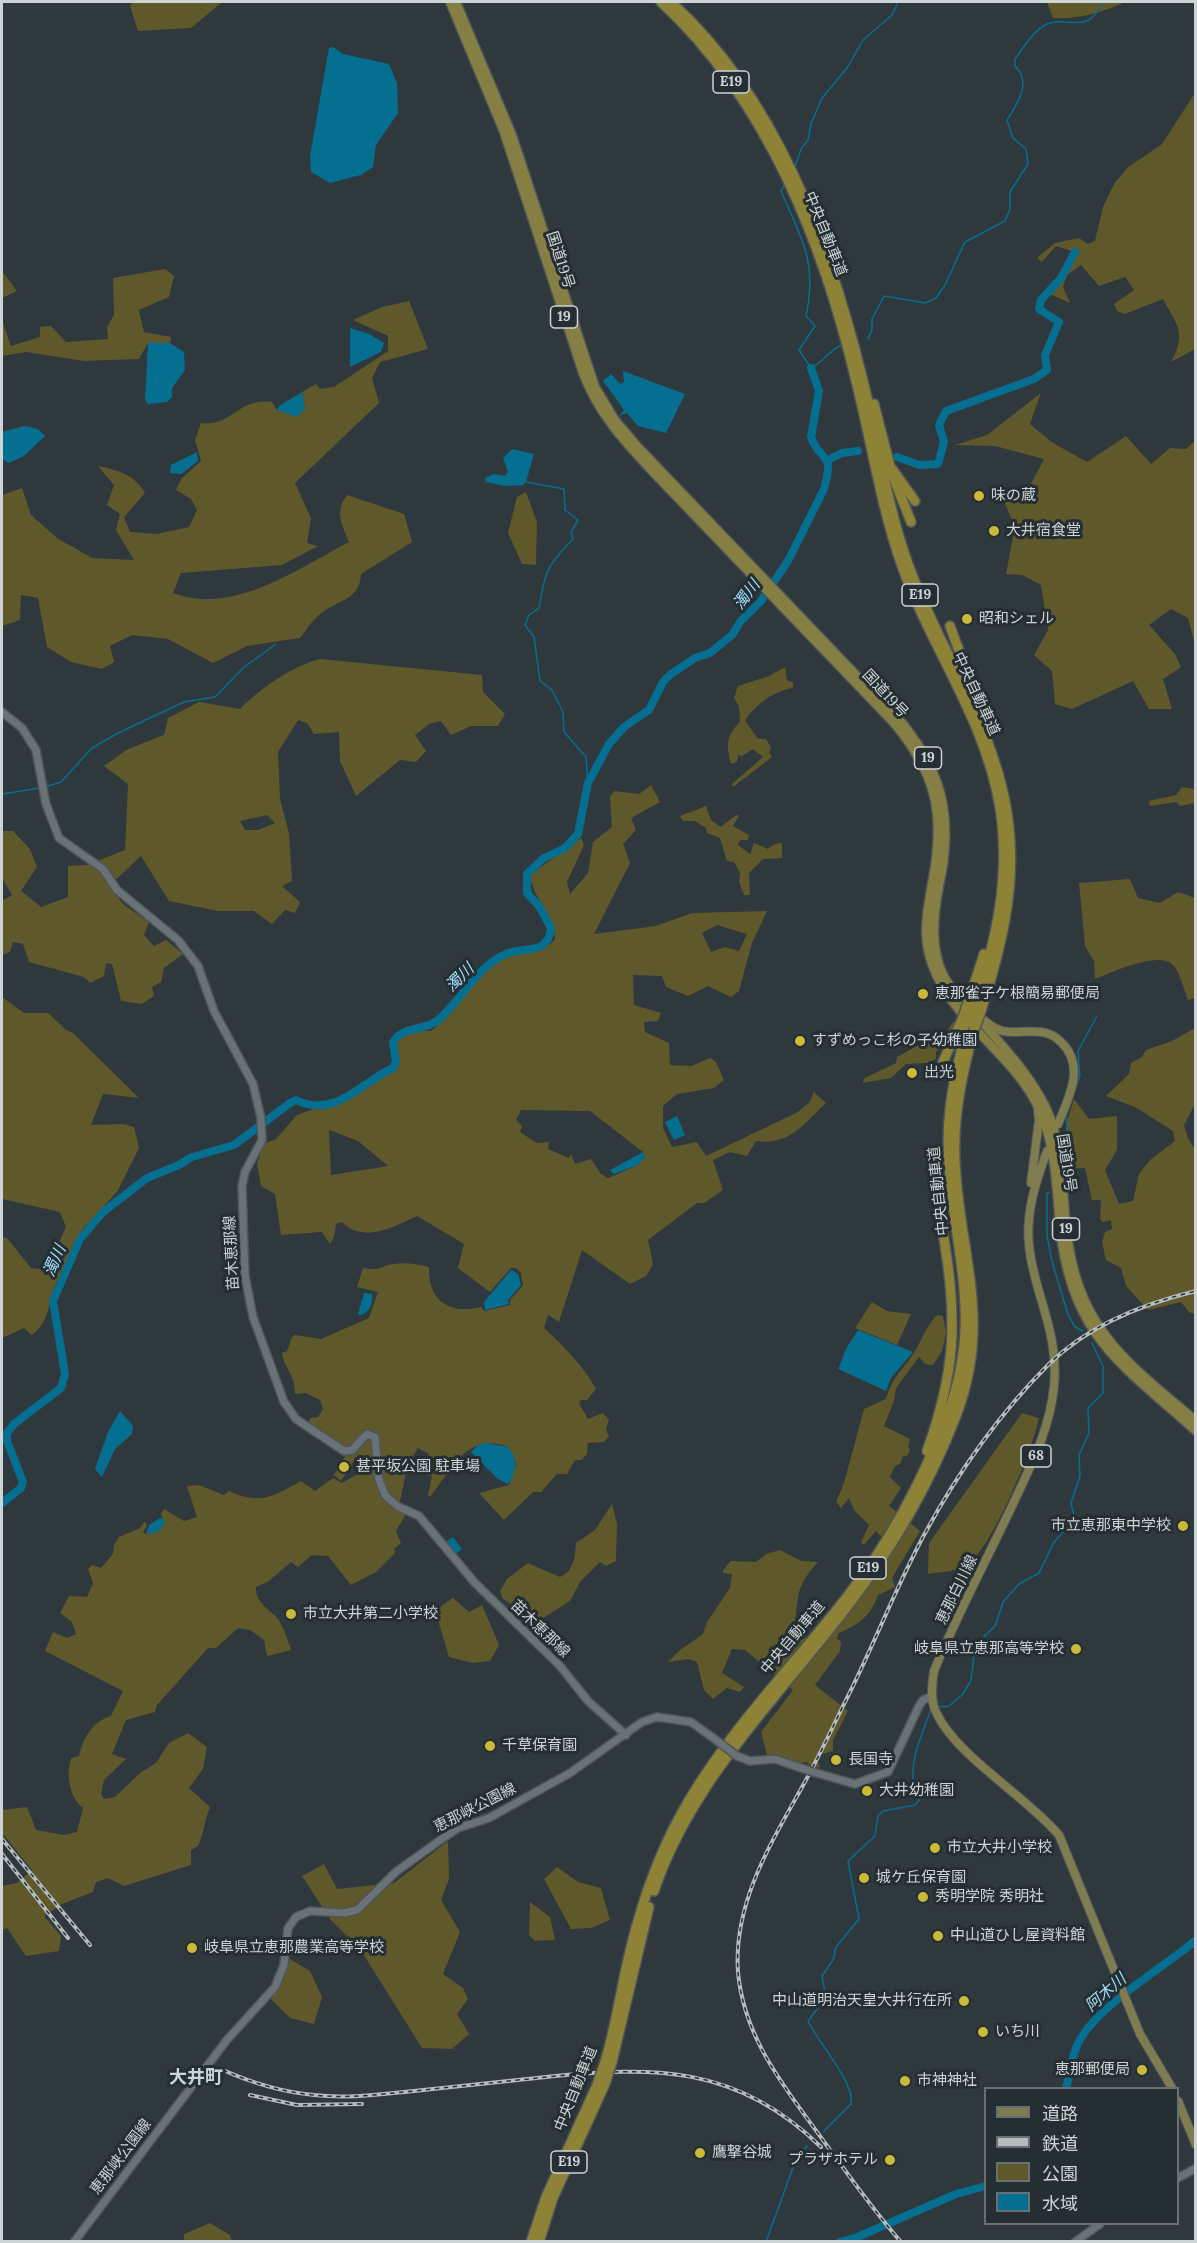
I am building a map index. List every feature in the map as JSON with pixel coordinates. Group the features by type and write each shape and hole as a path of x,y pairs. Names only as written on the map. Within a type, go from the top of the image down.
{"highway":[{"name":"国道19号","path":"450,2 504,132 579,363 594,399 615,431 763,581"},
{"name":"国道19号","path":"456,2 512,135 595,387 615,420 894,723 921,760 934,791 939,821 938,853 926,922 931,962 951,998 1017,1074 1041,1112 1053,1153 1064,1257 1078,1303 1091,1328 1122,1368 1196,1431"},
{"name":"中央自動車道","path":"661,2 696,37 735,87 789,176 838,313 884,505 901,564 923,619 957,687 986,753 1000,807 1004,872 995,938 975,1008"},
{"name":"中央自動車道","path":"609,2062 636,1928 651,1881 675,1826 730,1740 861,1577 911,1496 949,1410 964,1354 966,1298 948,1146 953,1083 968,1024 1007,912 1011,872 1009,828 1000,778 985,731 929,616 898,533 844,310 820,240 740,83 701,32 671,2"},
{"path":"844,310 857,343 894,482 911,522"},
{"path":"890,466 915,501"},
{"name":"国道19号","path":"779,599 903,724 921,748 935,774 943,801 946,835 937,896 935,947 945,978 975,1008 1047,1109 1057,1139 1068,1247 1083,1300 1118,1353 1196,1421"},
{"path":"950,626 997,752 1012,815 1009,828"},
{"name":"中央自動車道","path":"539,2241 553,2198 609,2062 649,1905 681,1829 735,1743 833,1625 879,1562 914,1504 956,1414 967,1375 973,1337 972,1278 957,1182 955,1145 968,1024"},
{"path":"943,1062 968,1024"},
{"path":"911,1496 943,1402 954,1336 948,1265 934,1185"},
{"name":"中央自動車道","path":"531,2241 546,2197 601,2085"}],"main road":[{"name":"苗木恵那線","path":"2,712 22,728 36,750 50,820 59,838 98,864 117,890 178,940 196,963 214,1011 253,1084 263,1131 261,1143 243,1181 245,1276 253,1317 284,1402 307,1427 344,1451 352,1450 367,1434 375,1437 379,1480 389,1499 419,1516 474,1583 560,1666 588,1701 626,1735"},
{"path":"975,1008 998,1032 1039,1032 1053,1036 1063,1044 1072,1057 1074,1079 1058,1124"},
{"path":"1012,1058 1005,1041 1008,1037 1021,1033"},
{"name":"68","path":"1017,1074 1039,1116 1031,1199"},
{"name":"恵那白川線","path":"934,1704 938,1662 1038,1450 1052,1405 1055,1377 1053,1345 1048,1317 1029,1251 1028,1222 1031,1199 1047,1151"},
{"name":"恵那峡公園線","path":"74,2241 226,2041 275,1987 285,1965 288,1928 296,1917 310,1911 351,1912 357,1910 386,1885 397,1872 458,1828 483,1821 549,1785 642,1722 664,1718 698,1724 737,1756 750,1761 775,1759 855,1784 888,1772 923,1700 934,1704"},
{"path":"934,1704 949,1736 1043,1816 1059,1835 1140,2034 1171,2087"},
{"path":"1179,2103 1196,2145"},
{"path":"1179,2177 1196,2168"},
{"path":"1075,2241 1097,2225"}],"green space":[{"path":"133,2 222,2 191,28 138,31 130,6"},
{"path":"1047,2 1125,2 1090,14 1071,18 1053,18"},
{"path":"1195,93 1195,349 1171,362 1176,352 1179,336 1176,323 1163,299 1125,314 1117,311 1114,304 1134,290 1125,277 1099,286 1081,265 1067,275 1063,287 1070,303 1050,294 1063,279 1078,253 1056,246 1042,262 1038,259 1055,243 1079,238 1088,244 1095,241 1103,207 1114,184 1127,168 1162,144"},
{"path":"165,269 174,276 169,297 139,310 144,332 171,337 170,343 148,343 139,359 84,361 26,352 2,356 2,320 11,346 40,337 40,327 51,326 66,342 108,339 107,327 114,315 113,278"},
{"path":"2,271 17,291 2,298"},
{"path":"409,301 428,349 380,362 372,378 379,403 295,483 311,518 307,543 318,546 282,565 181,573 173,593 196,599 218,599 241,594 286,576 349,542 340,518 341,507 347,495 404,514 412,542 361,574 360,583 352,595 319,615 300,638 247,646 213,663 168,639 132,635 110,646 114,662 102,669 71,662 47,647 38,598 21,595 20,620 2,626 2,495 22,488 31,515 57,538 92,558 134,560 116,530 120,514 107,505 114,485 98,466 125,474 145,493 124,517 130,532 157,534 189,527 197,510 191,499 176,490 181,479 201,461 195,440 201,423 221,421 250,404 260,402 272,402 277,410 305,408 302,392 316,384 320,389 334,387 388,351 388,336 353,320 382,307"},
{"path":"1041,393 1030,424 1053,443 1087,462 1126,436 1151,464 1170,448 1186,449 1195,441 1195,645 1188,618 1171,609 1149,625 1175,654 1181,667 1163,679 1172,709 1149,709 1133,681 1072,709 1055,704 1052,671 1034,655 1048,630 1041,585 1022,575 1006,574 1015,527 1003,499 1024,497 1044,459 995,446 955,445 987,435"},
{"path":"526,492 537,522 536,565 522,564 508,533 517,497"},
{"path":"320,659 482,675 483,692 505,714 498,726 471,726 451,735 441,721 429,724 415,735 426,751 416,762 400,760 356,796 340,761 339,732 314,734 307,723 298,720 278,752 280,799 289,833 292,881 282,886 300,902 295,913 285,910 272,924 254,911 218,911 169,901 141,856 109,886 124,905 149,922 144,935 154,946 166,940 183,954 164,968 161,982 152,987 154,996 142,1004 121,1001 112,964 106,963 104,976 90,983 84,977 29,962 23,944 13,942 10,952 2,955 2,901 12,895 2,878 2,831 13,831 30,849 37,867 21,891 41,907 68,897 68,866 87,865 125,850 128,784 104,766 128,749 164,735 168,718 199,702 240,709 277,679 309,662","holes":["267,815 275,823 258,830 245,830 240,821"]},
{"path":"785,667 787,680 793,682 793,688 766,699 745,721 758,739 766,739 771,747 769,752 772,757 733,787 732,784 763,757 753,749 742,756 738,755 737,762 731,764 728,741 740,722 739,706 734,698 738,686 769,676"},
{"path":"651,785 660,802 631,818 636,830 623,844 630,863 594,934 656,926 692,913 767,911 752,943 739,991 731,997 708,986 688,996 666,987 662,976 633,975 634,1005 661,1013 658,1021 644,1022 645,1032 669,1043 670,1065 691,1066 710,1058 716,1062 724,1080 714,1088 677,1094 663,1106 663,1128 672,1147 697,1142 706,1156 796,1113 809,1103 814,1092 826,1103 803,1126 787,1137 768,1142 756,1141 747,1156 730,1152 713,1160 723,1190 704,1203 697,1203 648,1240 653,1264 646,1276 630,1284 582,1250 559,1322 548,1315 544,1328 573,1357 596,1389 587,1400 581,1400 579,1403 588,1419 603,1413 609,1420 606,1429 609,1436 604,1442 588,1443 587,1454 581,1460 575,1460 567,1474 557,1474 541,1492 533,1492 504,1520 479,1493 509,1485 516,1464 509,1447 482,1444 471,1449 454,1464 430,1497 428,1495 432,1476 424,1474 429,1454 418,1448 408,1464 398,1510 406,1514 396,1531 401,1543 394,1549 395,1553 376,1572 351,1585 328,1556 312,1555 298,1567 291,1562 269,1581 256,1587 256,1593 261,1603 280,1622 291,1650 267,1656 264,1640 250,1630 238,1628 216,1648 208,1648 157,1705 155,1712 126,1720 112,1754 126,1759 104,1780 101,1794 104,1799 115,1797 140,1773 156,1763 169,1743 188,1733 207,1747 203,1769 189,1788 210,1807 198,1846 191,1850 191,1865 124,1886 108,1878 96,1882 93,1892 62,1904 44,1916 61,1936 59,1951 26,1956 7,1928 2,1930 2,1886 17,1883 32,1870 2,1833 2,1810 27,1807 36,1830 64,1835 77,1832 83,1808 75,1798 70,1785 71,1758 79,1756 86,1737 94,1726 111,1716 123,1691 45,1651 53,1632 67,1638 76,1634 72,1622 60,1613 69,1596 87,1597 93,1583 88,1569 92,1565 101,1568 113,1554 114,1545 119,1537 140,1528 145,1521 147,1526 143,1532 145,1534 157,1532 165,1524 161,1514 164,1509 184,1521 197,1517 187,1486 199,1485 224,1495 229,1491 249,1498 258,1498 274,1495 301,1481 315,1491 333,1478 342,1483 359,1473 363,1474 365,1459 356,1457 341,1481 334,1475 347,1453 308,1425 310,1418 318,1417 323,1409 320,1400 306,1393 295,1394 282,1353 287,1351 295,1335 321,1339 369,1318 378,1292 357,1287 363,1268 376,1269 402,1263 429,1267 432,1288 436,1296 450,1307 459,1309 481,1307 484,1311 510,1305 510,1300 523,1285 521,1273 516,1268 511,1268 490,1292 458,1268 464,1244 417,1216 389,1229 369,1233 351,1229 342,1222 336,1224 334,1237 330,1244 322,1232 281,1235 275,1194 261,1186 257,1164 264,1143 275,1140 297,1115 361,1092 396,1069 396,1040 411,1030 431,1031 441,1023 482,974 501,958 515,953 535,951 549,945 555,939 554,930 535,892 530,875 581,838 584,845 567,882 570,894 588,873 593,842 612,827 610,796 615,791 639,794","holes":["717,925 747,934 739,951 725,947 711,952 702,933","521,1110 590,1111 643,1152 645,1157 638,1165 608,1178 601,1174 591,1159 575,1164 571,1154 569,1158 548,1149 549,1142 537,1143 520,1132 522,1126 516,1120","329,1130 358,1141 388,1166 331,1175"]},
{"path":"1182,787 1195,789 1195,803 1180,806 1176,802 1150,806 1149,801 1176,795"},
{"path":"706,806 711,820 721,827 736,815 739,816 733,826 749,835 748,840 740,840 738,845 750,854 754,843 768,849 774,844 782,843 782,858 763,859 749,873 750,895 744,895 739,882 740,873 734,862 727,861 720,838 707,833 706,828 695,821 683,821 680,816"},
{"path":"1130,879 1138,898 1160,903 1178,892 1195,898 1195,998 1188,1000 1178,972 1166,961 1146,961 1095,979 1094,961 1085,946 1079,883"},
{"path":"2,997 24,1013 48,1013 74,1034 139,1098 103,1094 91,1125 123,1124 134,1127 139,1148 117,1192 83,1229 76,1241 78,1249 57,1281 43,1323 32,1335 24,1328 2,1338 2,1237 7,1238 31,1268 46,1270 66,1227 60,1212 2,1199"},
{"path":"958,1020 946,1047 943,1046 936,1052 936,1059 928,1063 906,1064 891,1078 862,1083 865,1078 896,1063 897,1057 927,1040 946,1034 952,1023"},
{"path":"1195,1028 1195,1104 1184,1125 1188,1139 1195,1149 1195,1314 1189,1312 1181,1302 1148,1310 1126,1286 1121,1268 1106,1260 1102,1242 1105,1232 1112,1229 1111,1220 1103,1222 1100,1219 1101,1200 1092,1200 1085,1168 1069,1169 1066,1124 1074,1099 1089,1119 1117,1116 1117,1150 1105,1170 1119,1204 1133,1201 1139,1174 1150,1160 1175,1141 1173,1131 1135,1107 1106,1096 1129,1074 1131,1063 1142,1057 1146,1050 1172,1041"},
{"path":"872,1302 887,1311 911,1314 897,1345 855,1328"},
{"path":"937,1315 943,1316 946,1332 942,1351 933,1365 925,1364 919,1357 896,1388 894,1401 884,1426 910,1439 908,1447 910,1451 907,1456 903,1456 900,1464 895,1466 890,1477 901,1488 889,1506 920,1531 892,1578 895,1587 878,1595 872,1609 863,1619 839,1633 837,1638 841,1642 840,1651 815,1685 848,1711 833,1740 833,1751 819,1755 817,1760 820,1767 814,1768 806,1762 797,1764 767,1755 761,1732 793,1690 745,1650 732,1649 722,1673 744,1687 740,1692 727,1688 713,1699 704,1690 697,1662 688,1659 668,1662 680,1650 703,1634 707,1622 730,1588 732,1574 723,1573 723,1570 731,1561 756,1562 766,1554 780,1550 801,1561 818,1562 800,1589 792,1633 823,1643 894,1550 876,1531 864,1545 861,1542 869,1525 854,1510 849,1498 841,1508 836,1502 844,1483 864,1409 886,1399 896,1378"},
{"path":"1022,1413 1039,1418 1020,1475 998,1522 975,1558 964,1567 928,1574 929,1543"},
{"path":"612,1504 617,1524 616,1561 606,1566 600,1562 580,1582 570,1601 532,1625 525,1626 519,1617 518,1608 503,1599 500,1591 507,1579 528,1563 560,1577 565,1574 573,1563 576,1543 595,1530"},
{"path":"453,1598 469,1612 482,1605 499,1645 490,1661 473,1663 449,1657 435,1610"},
{"path":"448,1841 449,1879 441,1900 460,1932 443,1974 463,1988 468,1999 457,2014 469,2034 452,2049 422,2048 360,1949 330,1919 302,1876 324,1864 337,1889 394,1883"},
{"path":"557,1867 578,1882 601,1888 610,1920 591,1928 571,1929 544,1879"},
{"path":"530,1902 550,1917 555,1940 535,1941 529,1935"},
{"path":"290,1959 310,1971 322,1997 314,2024 290,2018 269,1997"},
{"path":"210,2223 230,2235 232,2241 184,2241 184,2234"}],"water":[{"path":"333,47 343,54 389,64 397,83 398,113 376,145 373,167 361,175 330,183 311,172 310,156 329,48"},
{"path":"350,328 369,334 384,343 381,352 350,367"},
{"path":"148,343 170,343 184,352 185,370 172,388 172,397 167,402 148,404 145,400"},
{"path":"623,371 685,394 666,433 638,426 627,413 619,416 624,410 603,381 611,374 620,384 624,382"},
{"path":"302,392 305,408 297,417 277,410 279,406"},
{"path":"25,426 38,429 45,436 24,456 9,463 2,459 2,432"},
{"path":"512,449 534,454 526,482 523,485 505,486 486,482 485,478 494,474 505,476 508,472 503,458"},
{"path":"197,452 198,461 181,474 170,473 171,465"},
{"path":"677,1116 685,1135 674,1140 665,1122"},
{"path":"643,1152 645,1157 638,1165 614,1174 610,1170"},
{"path":"511,1270 518,1274 521,1285 508,1300 509,1304 485,1310 484,1302"},
{"path":"364,1293 372,1294 372,1301 368,1310 360,1315 358,1314"},
{"path":"858,1330 913,1352 891,1378 886,1391 838,1369 847,1347"},
{"path":"120,1411 133,1426 132,1434 115,1449 102,1477 95,1469 108,1432"},
{"path":"486,1443 508,1447 511,1452 515,1465 508,1484 498,1479 471,1452 478,1445"},
{"path":"160,1518 164,1519 165,1524 157,1532 146,1534 149,1525"},
{"path":"453,1537 462,1549 456,1554 446,1542"}],"waterway":[{"path":"794,170 801,149 808,140 811,124 822,98 847,68 863,40 892,15 898,2"},
{"path":"868,339 872,330 872,319 884,296 925,303 936,298 945,285 965,242 1005,221 1010,209 1010,192 1028,164 1026,149 1013,138 1007,120 1019,100 1023,86 1020,72 1015,66 1015,59 1042,27 1055,22 1084,22 1097,13 1103,2"},
{"path":"785,184 781,191 801,237 809,265 810,280 806,316 815,326 799,350 811,368 842,345"},
{"path":"897,457 920,465 938,464 944,442 939,425 946,411 1034,379 1047,370 1045,355 1059,322 1039,309 1041,300 1061,278 1075,252"},
{"name":"濁川","path":"2,1503 21,1488 23,1482 7,1441 7,1433 14,1424 61,1388 65,1374 53,1301 80,1239 103,1212 147,1178 192,1157 234,1145 296,1100 310,1105 323,1105 347,1097 393,1068 396,1062 393,1042 397,1037 402,1033 437,1021 486,967 506,954 534,948 545,943 551,928 539,906 527,893 527,874 544,858 565,848 578,834 588,783 609,744 624,727 649,710 663,682 671,674 695,658 710,653 732,635 740,622 761,601 788,561 824,489 827,463 811,437 819,391 811,368"},
{"path":"828,460 842,453 858,451"},
{"path":"526,482 564,489 565,510 578,520 571,532 573,539 548,569 539,608 529,615 525,625 534,637 540,681 552,690 563,712 564,732 586,757 588,783"},
{"path":"45,787 61,782 92,748 118,733 184,702 215,697 243,668 276,644"},
{"path":"2,794 40,788"},
{"path":"1071,1170 1072,1151 1066,1117 1080,1076 1078,1051 1097,1016"},
{"path":"1049,1192 1047,1194 1047,1236 1052,1261 1068,1315 1075,1327 1083,1331"},
{"path":"938,1707 949,1706 962,1695 971,1681 975,1645 995,1626 1003,1602 1019,1584 1039,1573 1054,1542 1075,1519 1071,1503 1080,1476 1079,1455 1089,1433 1088,1408 1103,1393 1103,1366 1092,1343"},
{"path":"824,2131 851,2104 851,2096 842,2074 808,2021 826,1998 822,1976 833,1960 836,1947 859,1919 848,1861 875,1836 878,1816 883,1811 915,1805 919,1800 914,1783 913,1765 931,1709"},
{"name":"阿木川","path":"1066,2087 1076,2048 1084,2033 1096,2019 1129,1990 1196,1940"},
{"path":"766,2242 795,2162 807,2146"},
{"name":"阿木川","path":"840,2242 855,2238 956,2194 984,2187"}],"railway":[{"path":"901,2242 782,2084 758,2042 742,1997 738,1972 738,1946 749,1896 769,1848 864,1664 913,1556 950,1490 980,1445 1031,1383 1049,1364 1081,1338 1136,1310 1196,1291"},
{"path":"2,1839 90,1945"},
{"path":"2,1854 68,1938"},
{"path":"223,2070 279,2089 327,2096 377,2095 585,2073 658,2073 692,2077 726,2086 758,2100 789,2120 821,2147"},
{"path":"250,2095 297,2105 362,2104"}],"place":[{"name":"味の蔵","path":"979,496"},
{"name":"大井宿食堂","path":"994,531"},
{"name":"昭和シェル","path":"967,619"},
{"name":"恵那雀子ケ根簡易郵便局","path":"923,994"},
{"name":"すずめっこ杉の子幼稚園","path":"800,1041"},
{"name":"出光","path":"912,1073"},
{"name":"甚平坂公園 駐車場","path":"344,1467"},
{"name":"市立恵那東中学校","path":"1183,1526"},
{"name":"市立大井第二小学校","path":"291,1614"},
{"name":"岐阜県立恵那高等学校","path":"1076,1649"},
{"name":"千草保育園","path":"490,1746"},
{"name":"長国寺","path":"836,1760"},
{"name":"大井幼稚園","path":"867,1791"},
{"name":"市立大井小学校","path":"935,1848"},
{"name":"城ケ丘保育園","path":"864,1878"},
{"name":"秀明学院 秀明社","path":"923,1897"},
{"name":"中山道ひし屋資料館","path":"938,1936"},
{"name":"岐阜県立恵那農業高等学校","path":"192,1948"},
{"name":"中山道明治天皇大井行在所","path":"964,2001"},
{"name":"いち川","path":"983,2032"},
{"name":"恵那郵便局","path":"1142,2070"},
{"name":"市神神社","path":"905,2081"},
{"name":"鷹撃谷城","path":"700,2153"},
{"name":"プラザホテル","path":"890,2160"}],"district":[{"name":"大井町","path":"196,2078"}]}
